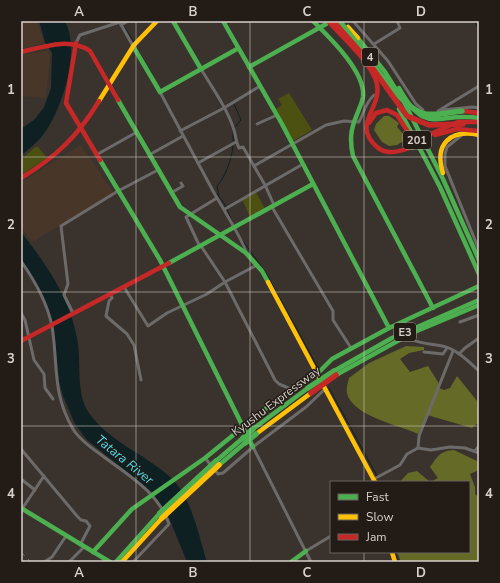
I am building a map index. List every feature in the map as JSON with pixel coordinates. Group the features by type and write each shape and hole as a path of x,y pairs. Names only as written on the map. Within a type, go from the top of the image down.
{"main road":[{"path":"21,178 55,156 80,130 133,46 157,21"},
{"path":"173,21 201,69"},
{"path":"223,21 237,49 277,115 313,184 393,328"},
{"path":"313,21 358,74 361,82 363,98 352,122 349,133 353,156 433,308"},
{"name":"201","path":"341,21 348,27 385,72 403,100 443,179 479,260"},
{"name":"4","path":"341,21 366,52 395,96"},
{"path":"249,67 329,22"},
{"path":"329,22 363,54 395,96 403,112 419,122 436,126 463,124 479,125"},
{"path":"329,22 359,57 376,82 377,98 366,121 366,129 371,142 380,150 392,153 411,145 456,121 469,120 479,122"},
{"name":"201","path":"329,22 366,59 388,90 406,121 440,187 479,274"},
{"path":"348,27 373,53 419,115 434,120 464,116 479,118"},
{"path":"74,44 66,103 80,130 163,266 253,447"},
{"path":"21,52 43,47 74,44 85,46 90,51 180,207 189,215 246,253 257,266 318,374 374,480"},
{"path":"133,46 160,92 237,49"},
{"path":"395,96 408,106 423,114 462,111 479,113"},
{"path":"411,145 396,149 384,148 379,145 374,141 369,130 371,118 382,110 388,110 397,116 440,187"},
{"path":"427,137 452,129 464,128 479,131"},
{"path":"443,179 440,152 447,140 459,133 479,135"},
{"path":"21,341 234,229 313,184"},
{"path":"93,552 122,519 152,494 205,458 242,427 318,374 332,360 351,348 479,286"},
{"name":"Kyushu Expressway","path":"120,561 161,516 218,463 254,432 310,390 392,338 479,298"},
{"name":"Kyushu Expressway","path":"335,373 406,336 479,305"},
{"path":"22,508 110,562"},
{"path":"291,562 306,552"}],"street":[{"path":"74,44 80,35 128,21"},
{"path":"353,21 374,44 402,80 422,110 428,112 454,108 479,108"},
{"path":"374,44 400,28 397,21"},
{"path":"120,23 133,46"},
{"path":"201,69 224,108 234,130 236,142 239,148 243,147 265,185 273,206 333,311 333,320 351,348"},
{"path":"398,82 402,80"},
{"path":"180,131 224,108 260,86"},
{"path":"438,111 479,86"},
{"path":"160,92 234,229 246,248 246,253"},
{"path":"254,166 326,125 336,122 359,122 363,111 374,95"},
{"path":"454,108 456,114"},
{"path":"257,124 277,115"},
{"path":"96,155 137,132"},
{"path":"462,135 447,147 444,160 479,250"},
{"path":"149,155 183,136"},
{"path":"198,163 236,142"},
{"path":"224,209 303,164"},
{"path":"73,314 64,295 68,284 61,226 158,170"},
{"path":"171,193 183,186 181,183"},
{"path":"217,198 186,217 200,247 225,282 278,384 293,390"},
{"path":"21,261 41,295 51,325 57,385 67,418 78,437 152,494 162,508 169,524 134,561"},
{"path":"124,287 148,326 167,313 207,294 225,282 257,266"},
{"path":"110,294 112,298 109,301 106,316 127,334 134,345 141,380"},
{"path":"21,313 25,320 34,360 44,374 45,388 53,399"},
{"path":"460,322 479,315"},
{"path":"459,354 479,338"},
{"path":"411,339 425,344 447,348 459,354 479,371"},
{"path":"424,352 443,354 447,348"},
{"path":"418,448 419,436 453,351"},
{"path":"205,458 218,474 223,473 253,447 306,407 325,389"},
{"path":"475,451 479,446"},
{"path":"253,447 311,562"},
{"path":"374,480 400,465 407,454 418,448 431,450 450,447 479,453"},
{"path":"21,449 77,516 90,526 82,546 69,562"},
{"path":"22,508 44,476"},
{"path":"21,479 35,490"},
{"path":"47,562 66,536"},
{"path":"306,552 330,537"}],"shaded area":[{"path":"21,21 37,21 44,43 21,49"},
{"path":"49,50 50,58 46,98 21,96 21,55"},
{"path":"289,93 312,130 293,141 276,109 282,105 278,99"},
{"path":"81,145 114,193 32,242 21,227 21,182"},
{"path":"35,147 38,147 47,158 21,175 21,160"},
{"path":"256,192 265,209 250,217 242,199"}],"green space":[{"path":"384,116 389,116 399,123 397,127 405,136 405,140 397,145 389,146 382,142 374,130 376,124"},
{"path":"406,346 424,347 424,350 409,353 400,359 410,372 428,366 438,382 439,388 444,390 450,388 457,376 477,401 479,422 472,428 427,415 418,434 377,419 358,408 351,401 347,393 349,378 369,363"},
{"path":"454,450 479,462 479,470 470,474 475,487 475,494 479,497 479,562 401,562 397,553 470,553 470,481 432,481 438,478 430,467 442,453"},
{"path":"417,471 429,481 401,481 408,473"}],"water":[{"path":"39,21 65,21 69,33 71,48 70,64 63,96 57,111 41,138 21,156 21,129 35,119 44,107 51,88 52,53 45,42"},
{"name":"Tatara River","path":"21,232 40,257 57,284 70,313 78,344 82,397 89,413 106,432 160,469 178,485 189,505 207,562 187,562 169,518 152,492 87,440 75,424 63,396 59,381 54,329 48,307 41,291 21,259"}],"waterway":[{"path":"474,21 479,30"},
{"path":"123,25 134,42"},
{"path":"135,45 152,74"},
{"path":"234,104 241,120 234,128"},
{"path":"233,131 233,141"},
{"path":"219,197 217,186 228,167 233,145"},
{"path":"217,194 225,205 232,221"},
{"path":"243,241 266,273 317,366"},
{"path":"329,388 377,476"},
{"path":"395,553 398,562"}],"railway":[{"path":"21,552 31,562"}],"traffic: fast":[{"path":"173,21 201,69"},
{"path":"223,21 282,124 389,328"},
{"path":"313,21 337,45 353,66 359,77 363,97 352,132 351,146 353,156 433,308"},
{"path":"339,21 390,86 412,107 422,113 432,115 462,111"},
{"path":"249,67 326,24"},
{"path":"356,36 385,72 398,93"},
{"path":"133,46 160,92 237,49"},
{"path":"399,88 417,113 425,118 479,118"},
{"path":"118,100 180,207 246,253 262,271 268,282"},
{"path":"404,102 443,179 479,260"},
{"path":"399,109 440,187 479,274"},
{"path":"412,147 428,139"},
{"path":"100,160 160,260 253,447"},
{"path":"169,263 313,184"},
{"path":"93,552 132,509 205,458 269,406 318,373 332,359 389,328 479,286"},
{"path":"334,371 392,338 479,300"},
{"path":"336,375 412,333 479,305"},
{"path":"308,388 334,371"},
{"path":"253,429 308,388"},
{"path":"243,438 253,429"},
{"path":"245,443 256,434"},
{"path":"216,461 243,438"},
{"path":"219,465 245,443"},
{"path":"160,513 216,461"},
{"path":"21,508 110,562"},
{"path":"116,562 160,513"},
{"path":"291,562 306,551"}],"traffic: slow":[{"path":"99,101 134,45 157,21"},
{"path":"348,27 358,38"},
{"path":"443,173 441,154 447,141 460,134 479,135"},
{"path":"268,282 374,481"},
{"path":"256,434 311,393"},
{"path":"162,518 219,465"},
{"path":"122,562 162,518"},
{"path":"392,553 395,562"}],"traffic: jam":[{"path":"328,21 363,59 374,76 377,84 377,93 367,124 367,131 370,139 381,150 390,152 412,147"},
{"path":"333,21 363,55 407,116 429,125 463,124"},
{"path":"76,43 66,103 100,160"},
{"path":"21,52 56,44 82,47 90,51 118,100"},
{"path":"21,178 56,154 83,125 99,101"},
{"path":"369,123 376,113 387,110 397,115 410,135"},
{"path":"462,111 479,113"},
{"path":"426,136 458,122 479,122"},
{"path":"435,135 457,129 479,131"},
{"path":"21,341 169,263"},
{"path":"311,393 336,375"}]}
